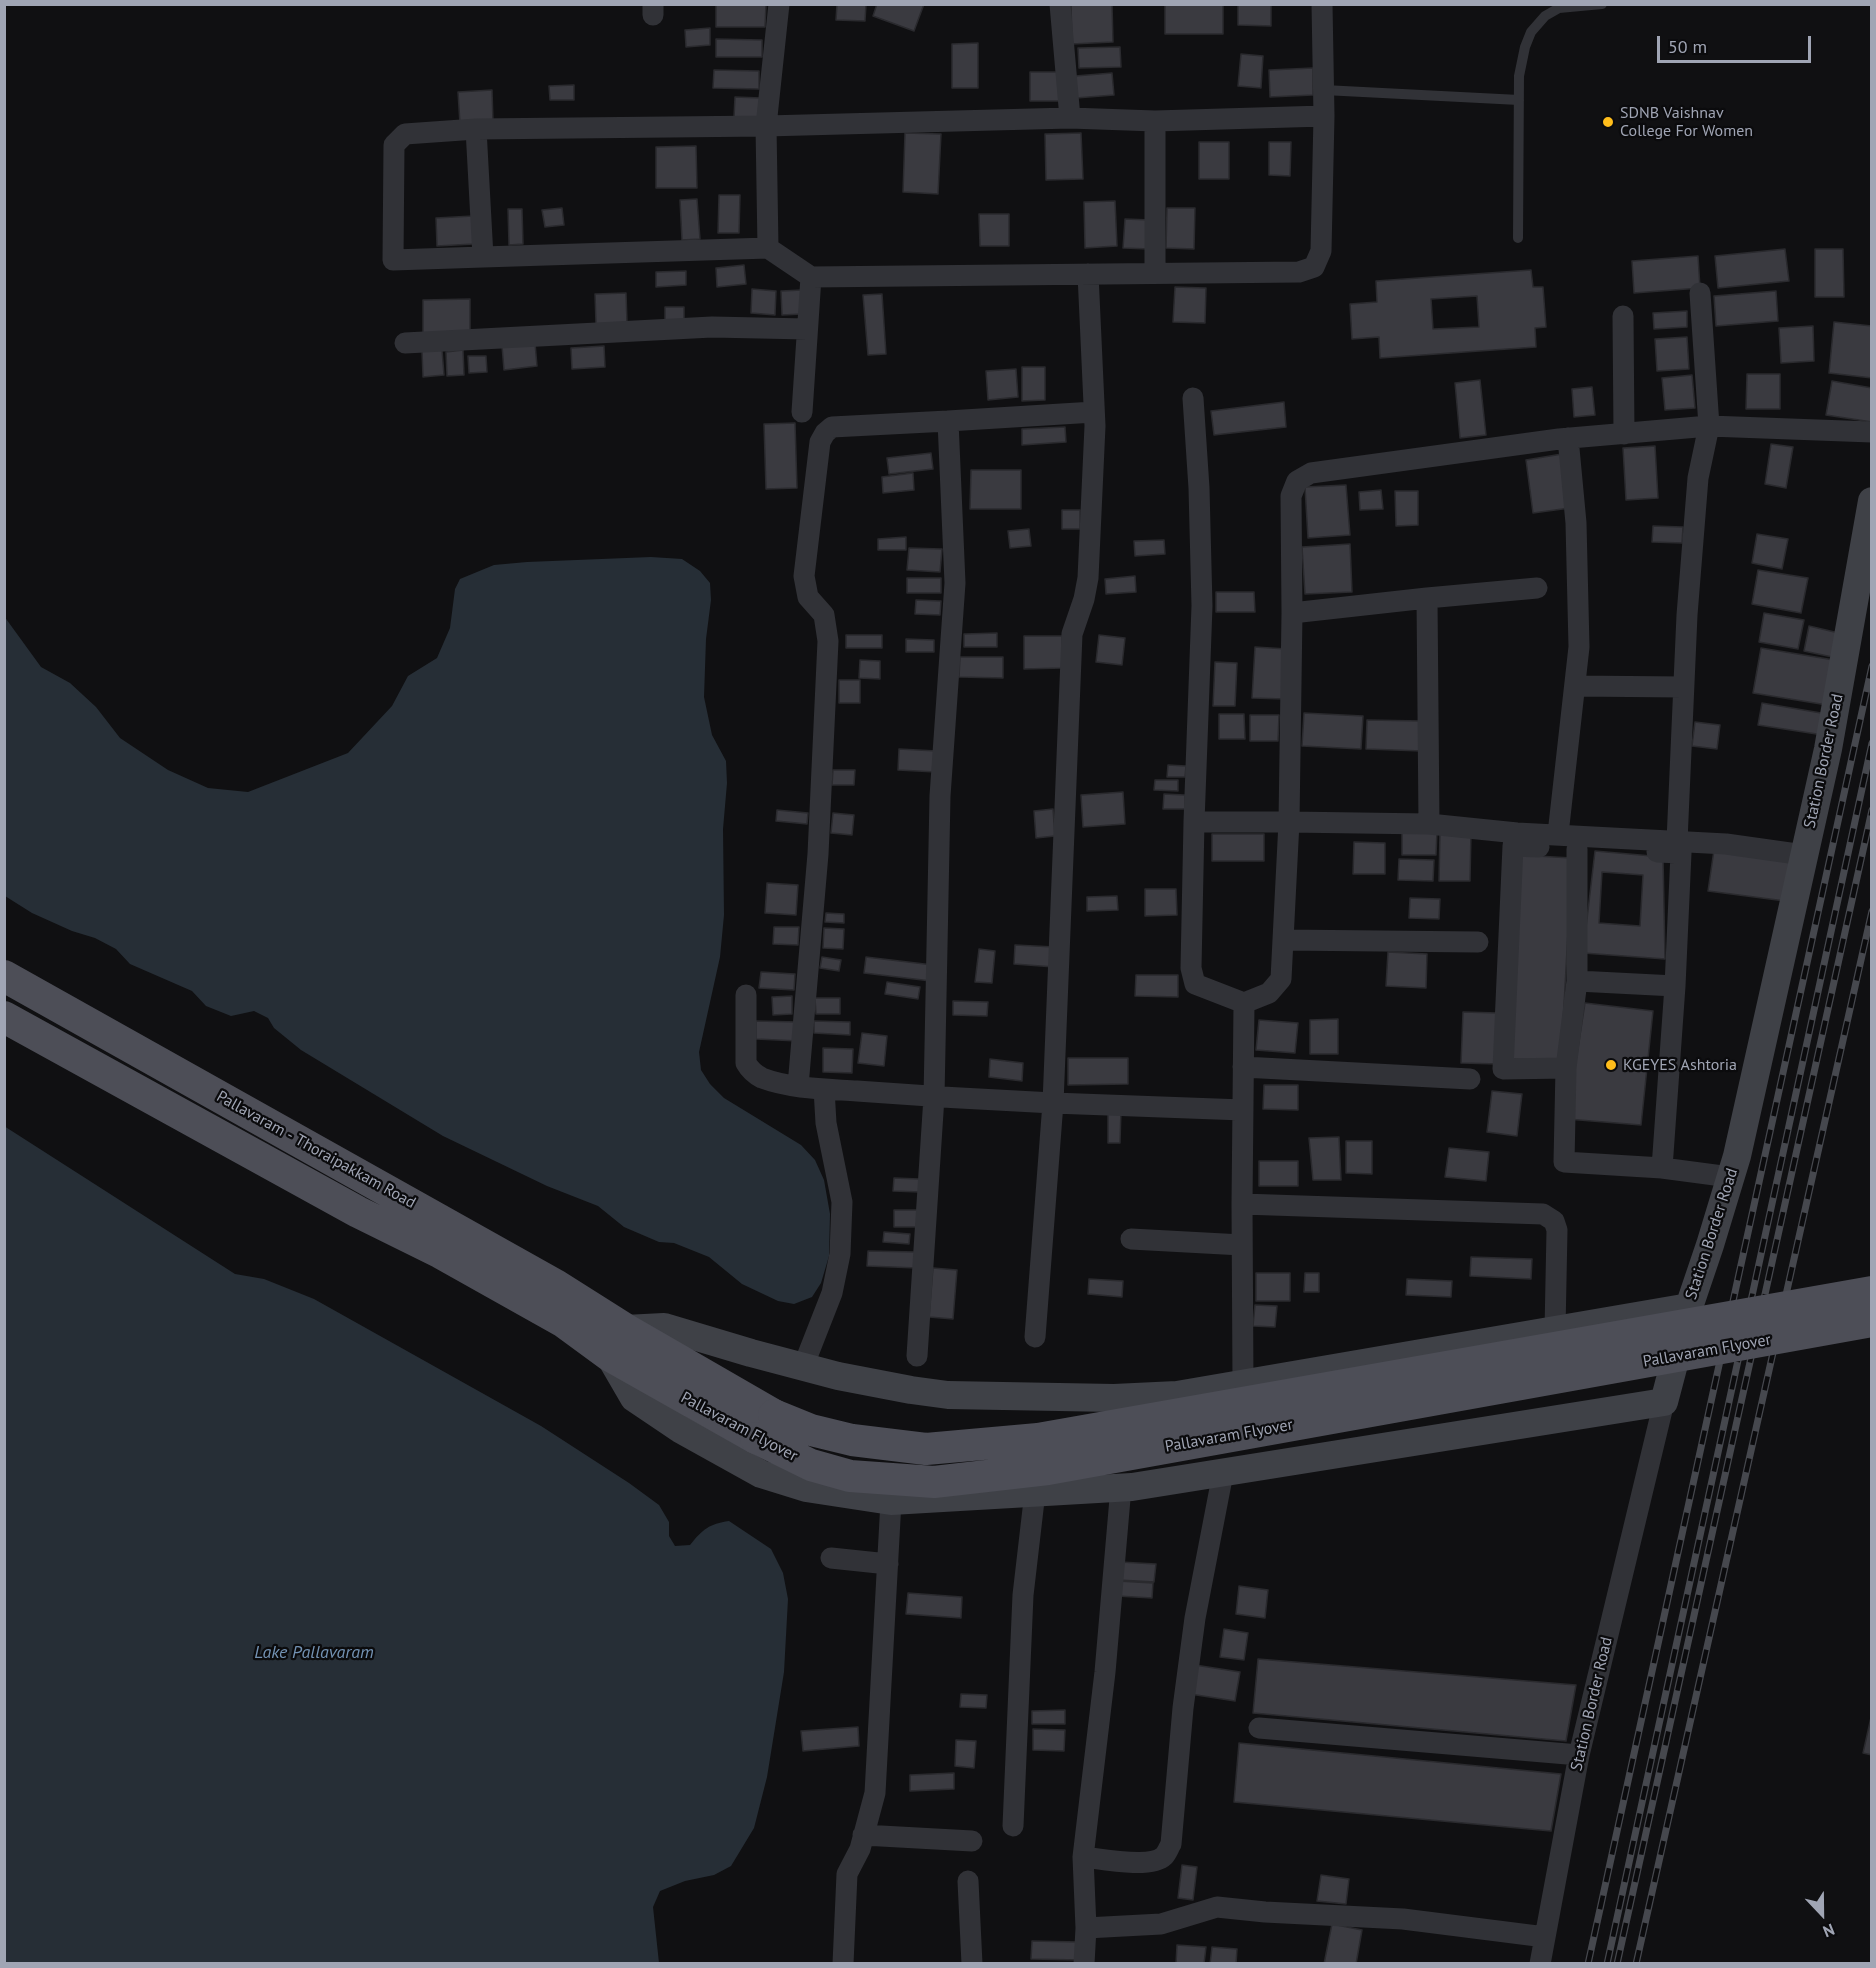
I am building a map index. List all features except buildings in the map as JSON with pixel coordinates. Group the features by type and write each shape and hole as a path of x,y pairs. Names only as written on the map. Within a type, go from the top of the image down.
{"main road":[{"name":"Pallavaram - Thoraipakkam Road","path":"4,976 537,1275 617,1342"},
{"name":"Pallavaram - Thoraipakkam Road","path":"4,1017 358,1212 441,1253 564,1322 617,1342"},
{"name":"Pallavaram Flyover","path":"765,1427 811,1430 852,1440 926,1449 1016,1442 1586,1344 1869,1285"},
{"name":"Pallavaram Flyover","path":"617,1342 765,1427 811,1465 850,1476 934,1482 1048,1469 1872,1321"}],"street":[{"path":"768,248 766,126 779,4"},
{"path":"1060,4 1070,118"},
{"path":"1322,4 1324,116 1321,251 1314,267 1299,272 811,277 768,248 393,260 394,145 405,134 476,129 766,126 1070,118 1155,121 1324,116"},
{"path":"1155,121 1155,273"},
{"path":"476,129 483,257"},
{"path":"1035,1337 1053,1102 1072,634 1084,599 1088,578 1094,412 1088,274"},
{"path":"802,412 811,277"},
{"path":"1677,841 1687,615 1698,478 1708,426 1700,293"},
{"path":"1623,316 1624,434"},
{"path":"405,343 712,327 807,328"},
{"path":"1193,398 1199,488 1202,606 1191,968 1195,984 1244,1002 1269,993 1281,980 1289,822 1291,496 1297,481 1311,473 1568,438 1708,426 1872,432"},
{"path":"798,1086 818,854 828,641 824,615 808,597 804,576 820,442 832,427 1094,412"},
{"path":"918,1356 934,1097 940,796 955,583 948,422"},
{"path":"1558,834 1579,647 1576,524 1568,438"},
{"name":"Station Border Road","path":"1540,1964 1579,1755 1664,1402 1689,1306 1739,1145 1828,749 1872,501"},
{"path":"1292,613 1537,588"},
{"path":"1427,598 1429,824"},
{"path":"1575,686 1683,687"},
{"path":"1194,822 1429,824 1517,833 1726,844 1804,855"},
{"path":"1566,1068 1503,1068 1513,846 1681,853 1675,986 1662,1168"},
{"path":"1577,849 1577,981 1566,1068 1564,1162 1662,1168 1730,1177"},
{"path":"1283,940 1478,942"},
{"path":"1577,981 1675,986"},
{"path":"746,995 746,1063 752,1072 764,1078 798,1086 934,1097 1243,1110"},
{"path":"1243,1384 1244,1002"},
{"path":"1243,1067 1470,1078"},
{"path":"803,1367 832,1293 840,1254 842,1202 826,1123 824,1089"},
{"path":"1242,1204 1543,1214 1554,1221 1557,1230 1555,1330"},
{"path":"1131,1239 1242,1245"},
{"path":"1664,1402 1122,1487 891,1501 806,1488 761,1474 680,1429 634,1398 617,1342 664,1327 803,1367 849,1378 948,1395 1114,1398 1177,1395 1689,1306"},
{"path":"1083,1857 1154,1862 1163,1857 1171,1844 1183,1708 1195,1618 1222,1473"},
{"path":"1084,1964 1086,1928 1083,1857 1105,1672 1122,1487"},
{"path":"1013,1826 1023,1595 1035,1492"},
{"path":"843,1964 847,1874 860,1849 874,1793 891,1501"},
{"path":"831,1558 888,1564"},
{"path":"1259,1728 1579,1755"},
{"path":"863,1835 972,1841"},
{"path":"968,1881 972,1964"},
{"path":"1086,1928 1161,1924 1217,1907 1264,1912 1403,1919 1545,1937"}],"lane":[{"path":"1518,238 1519,76 1525,47 1531,32 1545,16 1559,8 1602,4"},
{"path":"1324,90 1519,99"},
{"path":"1869,1285 1872,1303"}],"water":[{"path":"651,557 682,559 700,571 710,583 711,600 706,639 704,697 712,735 726,761 727,783 723,829 724,915 720,957 699,1052 701,1070 710,1084 724,1098 801,1145 815,1160 824,1180 830,1214 829,1256 821,1283 812,1297 794,1304 778,1301 742,1284 709,1257 674,1243 659,1242 624,1227 598,1206 547,1186 443,1136 301,1050 274,1028 268,1018 254,1011 231,1016 206,1006 192,991 130,964 116,949 95,938 72,931 32,913 5,896 4,616 41,667 70,683 96,707 120,738 168,770 208,788 248,792 348,753 392,706 408,676 437,658 450,628 455,589 460,579 494,565"},
{"name":"Lake Pallavaram","path":"4,1126 235,1274 264,1279 314,1299 541,1426 659,1505 669,1522 669,1536 675,1546 690,1545 707,1528 729,1521 771,1549 783,1573 788,1599 784,1672 767,1777 754,1828 731,1866 714,1875 685,1881 660,1891 653,1907 659,1963 5,1963"}],"railway":[{"path":"1588,1964 1872,666"},
{"path":"1607,1964 1872,743"},
{"path":"1617,1964 1872,810"},
{"path":"1636,1964 1872,911"}],"place":[{"name":"SDNB Vaishnav College For Women","path":"1608,122"},
{"name":"KGEYES Ashtoria","path":"1611,1065"}]}
